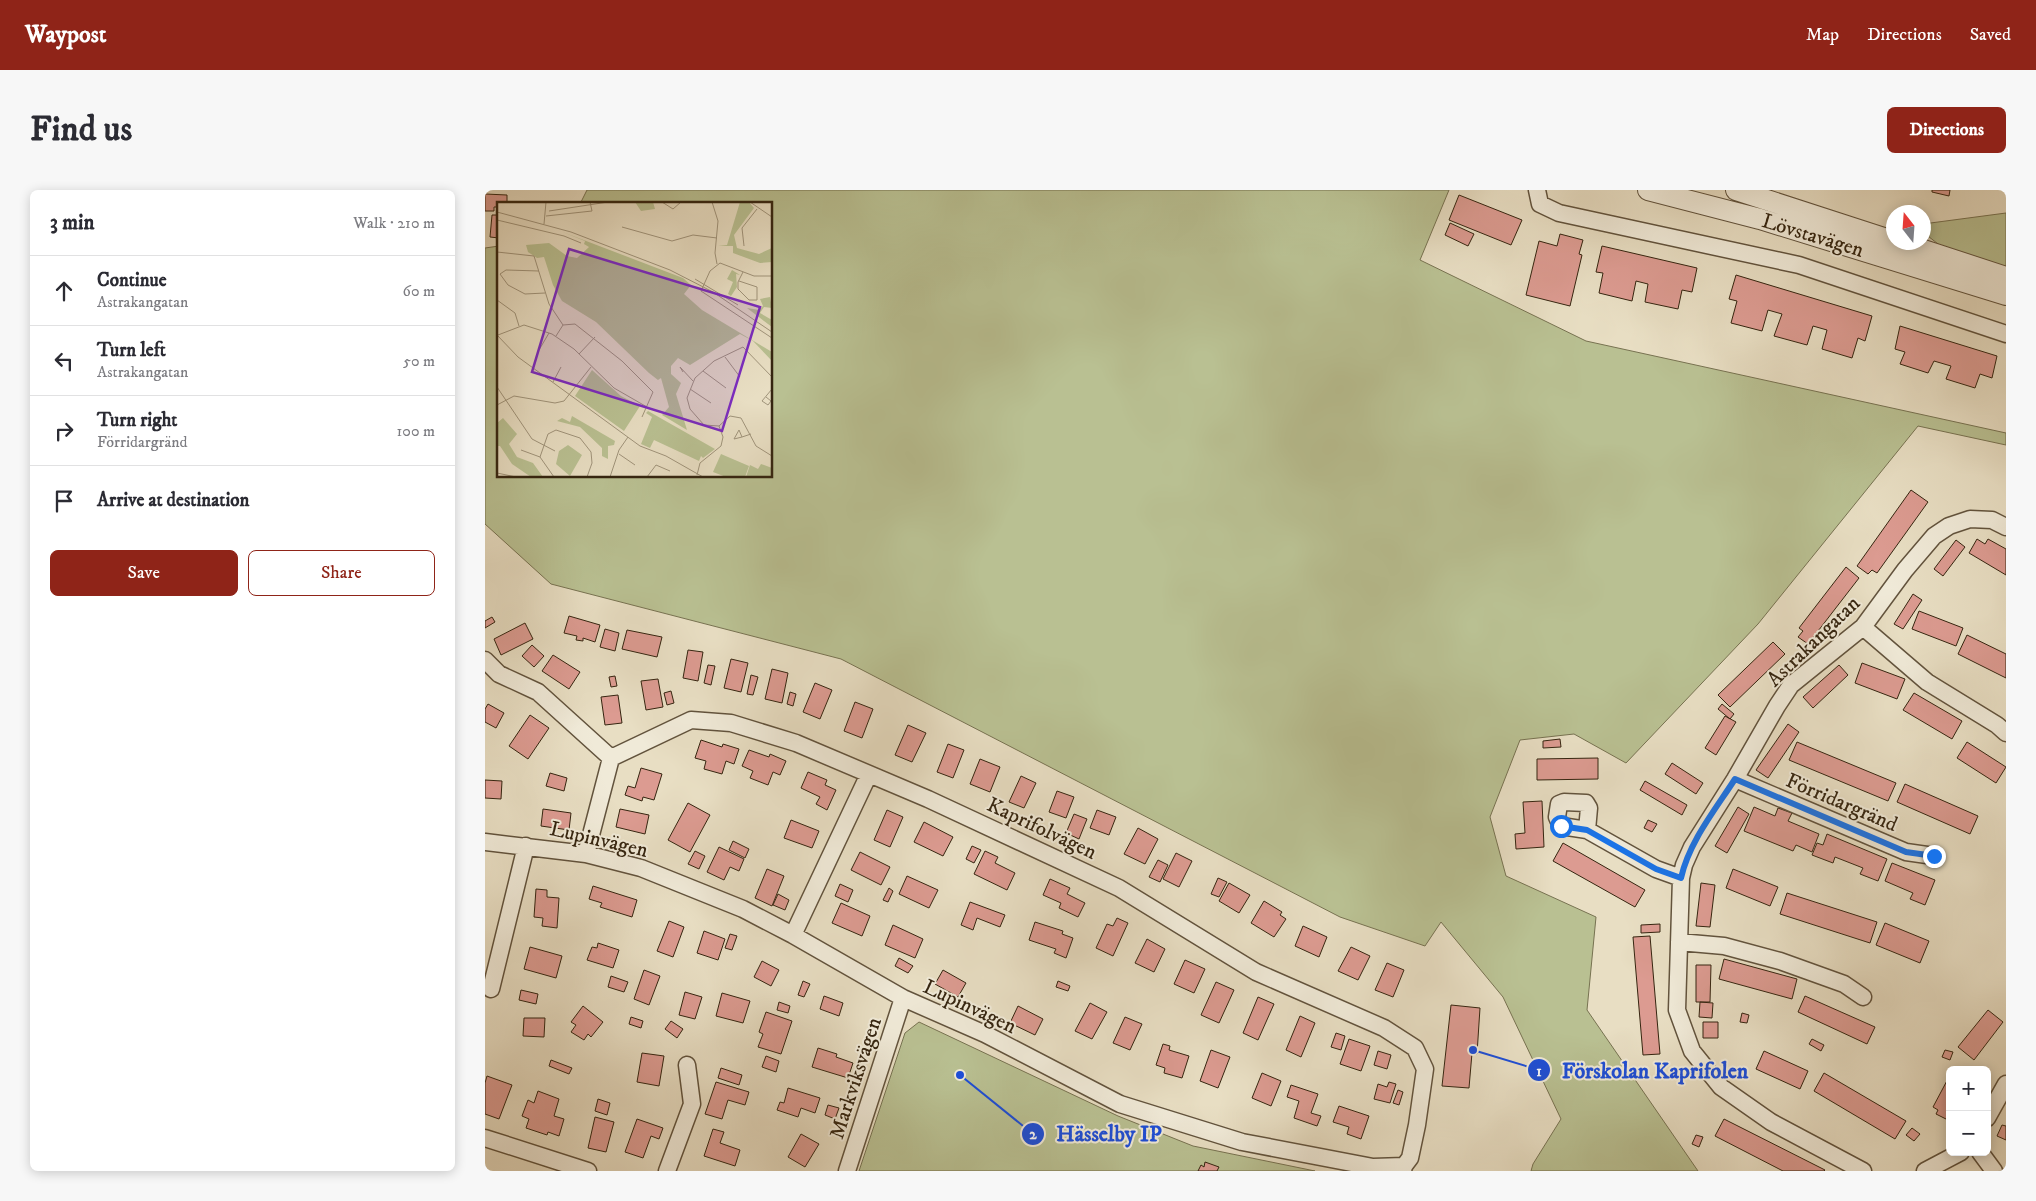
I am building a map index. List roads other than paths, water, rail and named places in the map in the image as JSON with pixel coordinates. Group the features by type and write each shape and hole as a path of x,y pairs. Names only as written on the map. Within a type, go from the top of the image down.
{"street":[{"path":"1537,190 1540,204 1559,213 1799,264 2006,334"},
{"name":"Lövstavägen","path":"1648,190 1760,219 2006,295"},
{"name":"Lövstavägen","path":"1736,190 1886,239"},
{"path":"1923,250 2006,277"},
{"name":"Astrakangatan","path":"1863,1171 1771,1122 1721,1086 1692,1051 1677,1010 1681,878 1684,865 1692,847 1791,685 1863,627 1905,570 1934,536 1949,526 1970,519 1992,520 2006,527"},
{"path":"1863,627 1927,682 1997,725 2006,733"},
{"path":"485,660 499,674 538,692 611,758 586,854"},
{"name":"Kaprifolvägen","path":"611,758 691,720 731,723 796,743 928,798 1119,888 1257,972 1384,1028 1415,1048 1425,1069 1410,1158 1403,1168"},
{"path":"793,935 869,774"},
{"name":"Förridargränd","path":"1735,779 1906,852 1934,856"},
{"path":"1587,830 1656,869 1681,878"},
{"name":"Lupinvägen","path":"485,842 586,854 641,868 743,909 793,935 903,998 985,1034 1121,1104 1242,1142 1373,1168 1403,1168"},
{"name":"Lupinvägen","path":"491,989 526,846"},
{"path":"1679,942 1724,946 1780,961 1844,984 1863,997"},
{"name":"Markviksvägen","path":"847,1171 903,998"},
{"path":"667,1171 692,1104 687,1065"},
{"path":"1991,1111 2006,1084"},
{"path":"485,1138 588,1171"},
{"path":"1925,1171 1953,1156"},
{"path":"1983,1156 1994,1171"}],"place":[{"name":"Förskolan Kaprifolen","path":"1473,1050"},
{"name":"Hässelby IP","path":"960,1075"}]}
